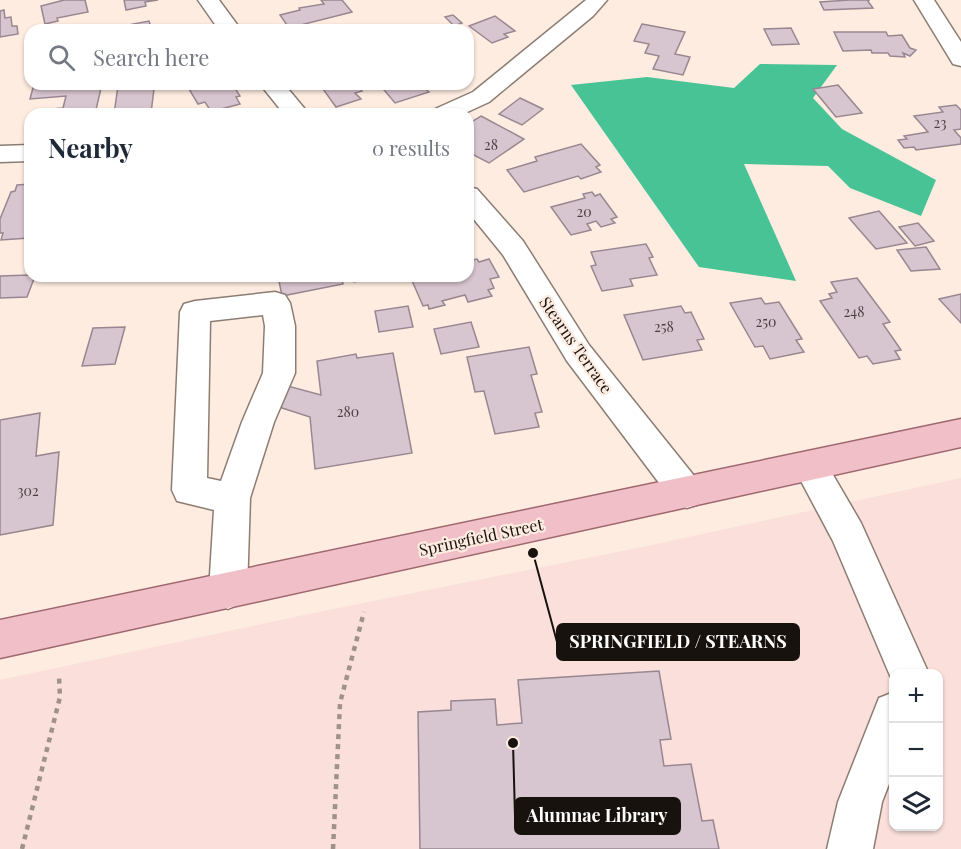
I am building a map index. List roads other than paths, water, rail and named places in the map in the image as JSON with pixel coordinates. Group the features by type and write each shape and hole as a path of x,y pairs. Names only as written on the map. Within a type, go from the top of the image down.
{"main road":[{"name":"Springfield Street","path":"0,639 961,433"}],"street":[{"path":"208,0 226,24"},
{"path":"456,108 481,97 551,42 597,0"},
{"path":"924,0 961,59"},
{"path":"278,90 292,108"},
{"path":"0,154 24,153"},
{"name":"Stearns Terrace","path":"474,202 513,248 578,352 687,493"},
{"path":"228,591 232,498 258,422 279,374 280,326 275,303 195,312 189,490 232,498"},
{"path":"810,466 848,534 907,669"},
{"path":"850,849 860,802 890,723"}],"place":[{"name":"SPRINGFIELD / STEARNS","path":"533,553"},
{"name":"Alumnae Library","path":"513,743"}]}
